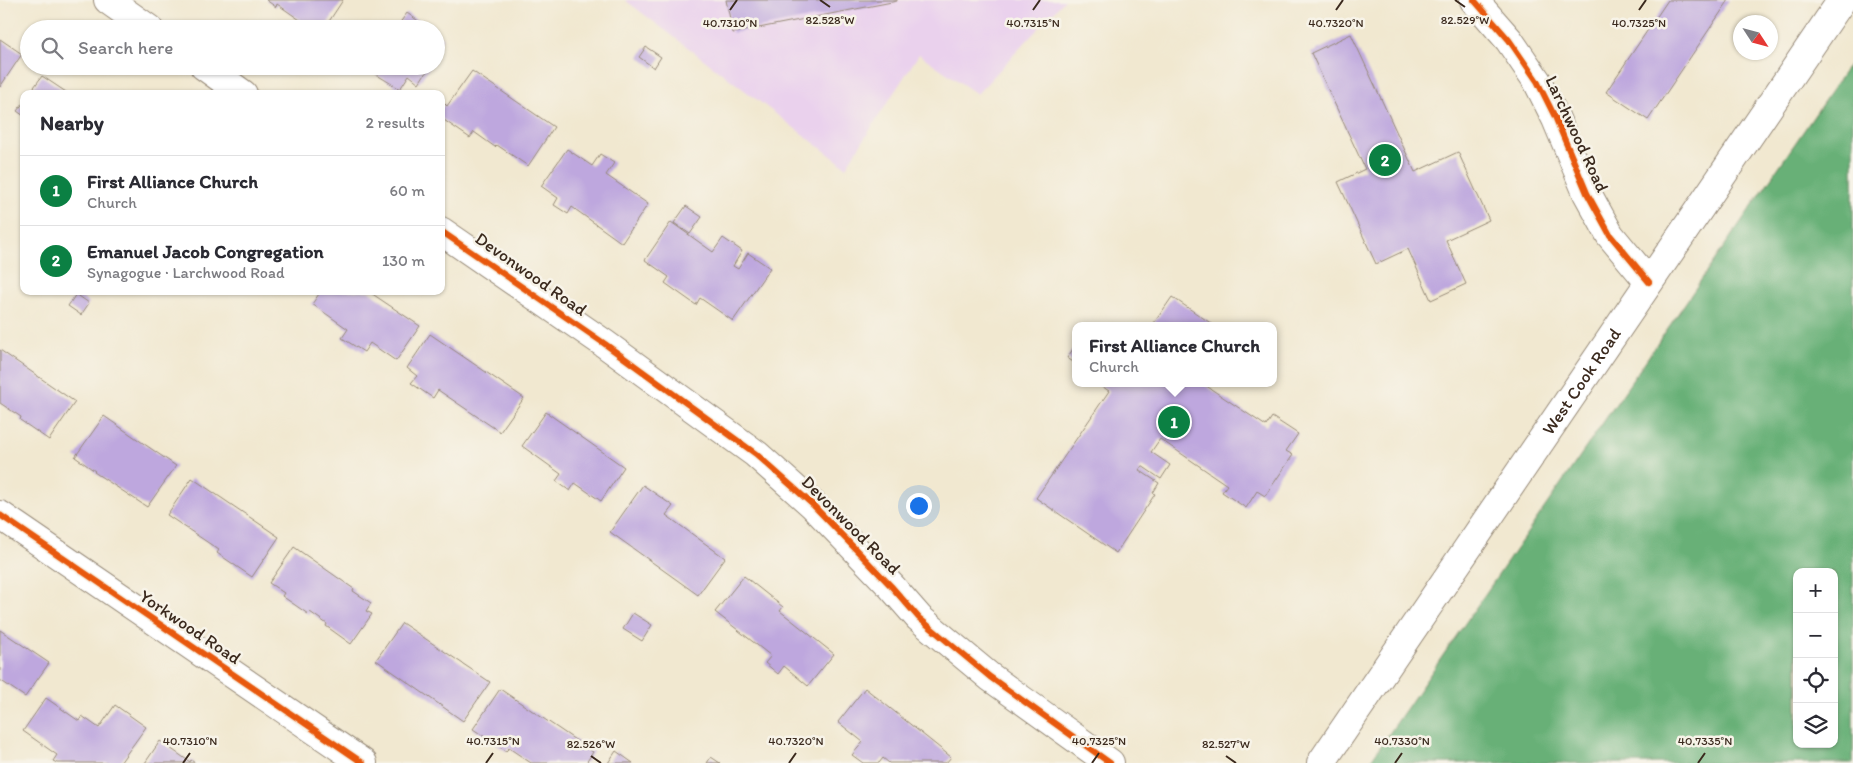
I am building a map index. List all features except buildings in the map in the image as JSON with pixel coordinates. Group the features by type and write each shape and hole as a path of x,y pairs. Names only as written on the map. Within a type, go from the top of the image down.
{"street":[{"path":"108,0 136,20"},
{"name":"Larchwood Road","path":"1474,0 1509,40 1537,81 1556,119 1586,193 1610,235 1649,282"},
{"name":"West Cook Road","path":"1321,763 1842,0"},
{"path":"217,75 238,90"},
{"name":"Devonwood Road","path":"445,234 613,349 756,454 813,505 919,618 990,677 1110,763"},
{"name":"Yorkwood Road","path":"0,515 363,763"}],"shaded area":[{"path":"625,0 1065,0 977,94 919,54 846,167"}],"green space":[{"path":"1853,59 1853,763 1369,763"}],"cycle path":[{"path":"1474,0 1509,40 1537,81 1556,119 1587,193 1610,235 1649,282"},
{"path":"445,234 605,344 756,454 813,505 919,618 990,677 1110,763"},
{"path":"0,515 363,763"}],"place":[{"name":"Emanuel Jacob Congregation","path":"1385,160"},
{"name":"First Alliance Church","path":"1174,422"}]}
